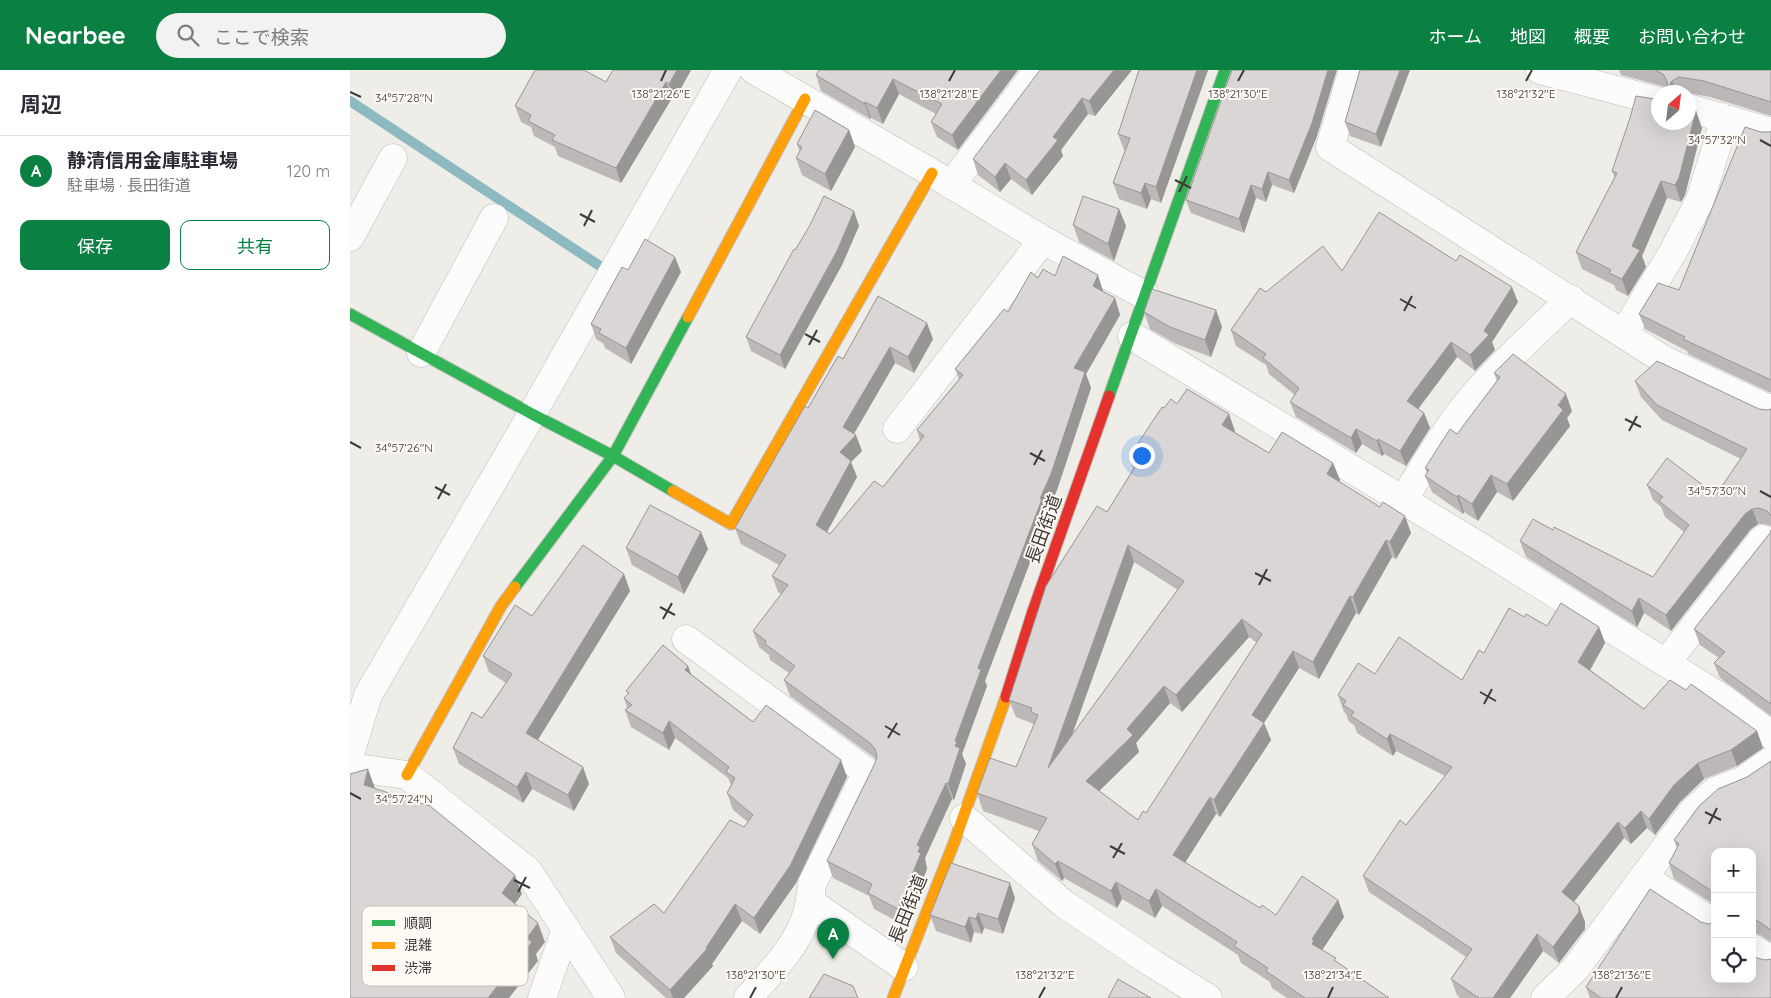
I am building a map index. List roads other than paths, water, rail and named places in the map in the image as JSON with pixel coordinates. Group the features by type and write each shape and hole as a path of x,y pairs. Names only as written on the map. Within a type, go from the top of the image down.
{"street":[{"path":"350,754 368,696 532,414 728,70"},
{"path":"754,70 1043,240 1146,296"},
{"path":"350,314 532,414 613,456 731,524 942,179 1038,70"},
{"name":"長田街道","path":"893,998 964,818 1033,611 1225,70"},
{"path":"1353,70 1330,146 1664,360 1771,410"},
{"path":"1540,70 1651,99"},
{"path":"407,775 501,606 613,456 805,99"},
{"path":"1696,110 1771,132"},
{"path":"1624,333 1673,252 1700,200 1722,129 1722,117"},
{"path":"350,238 393,158"},
{"path":"421,353 494,218"},
{"path":"898,429 1043,240"},
{"path":"1404,500 1438,445 1475,394 1513,353 1570,299"},
{"path":"1132,336 1404,500 1666,663 1722,698 1771,735"},
{"path":"1666,663 1763,539"},
{"path":"686,639 867,772 812,884 810,902 804,923 791,946 748,998"},
{"path":"1545,998 1575,969 1693,811 1715,791 1744,780 1771,761"},
{"path":"350,766 407,775 528,871 611,998"},
{"path":"964,818 1064,904 1208,998"},
{"path":"1643,877 1711,921"},
{"path":"810,902 904,967"},
{"path":"542,998 566,929"},
{"path":"1756,951 1771,960"}],"waterway":[{"path":"350,101 606,270"}],"place":[{"name":"静清信用金庫駐車場","path":"833,959"}]}
